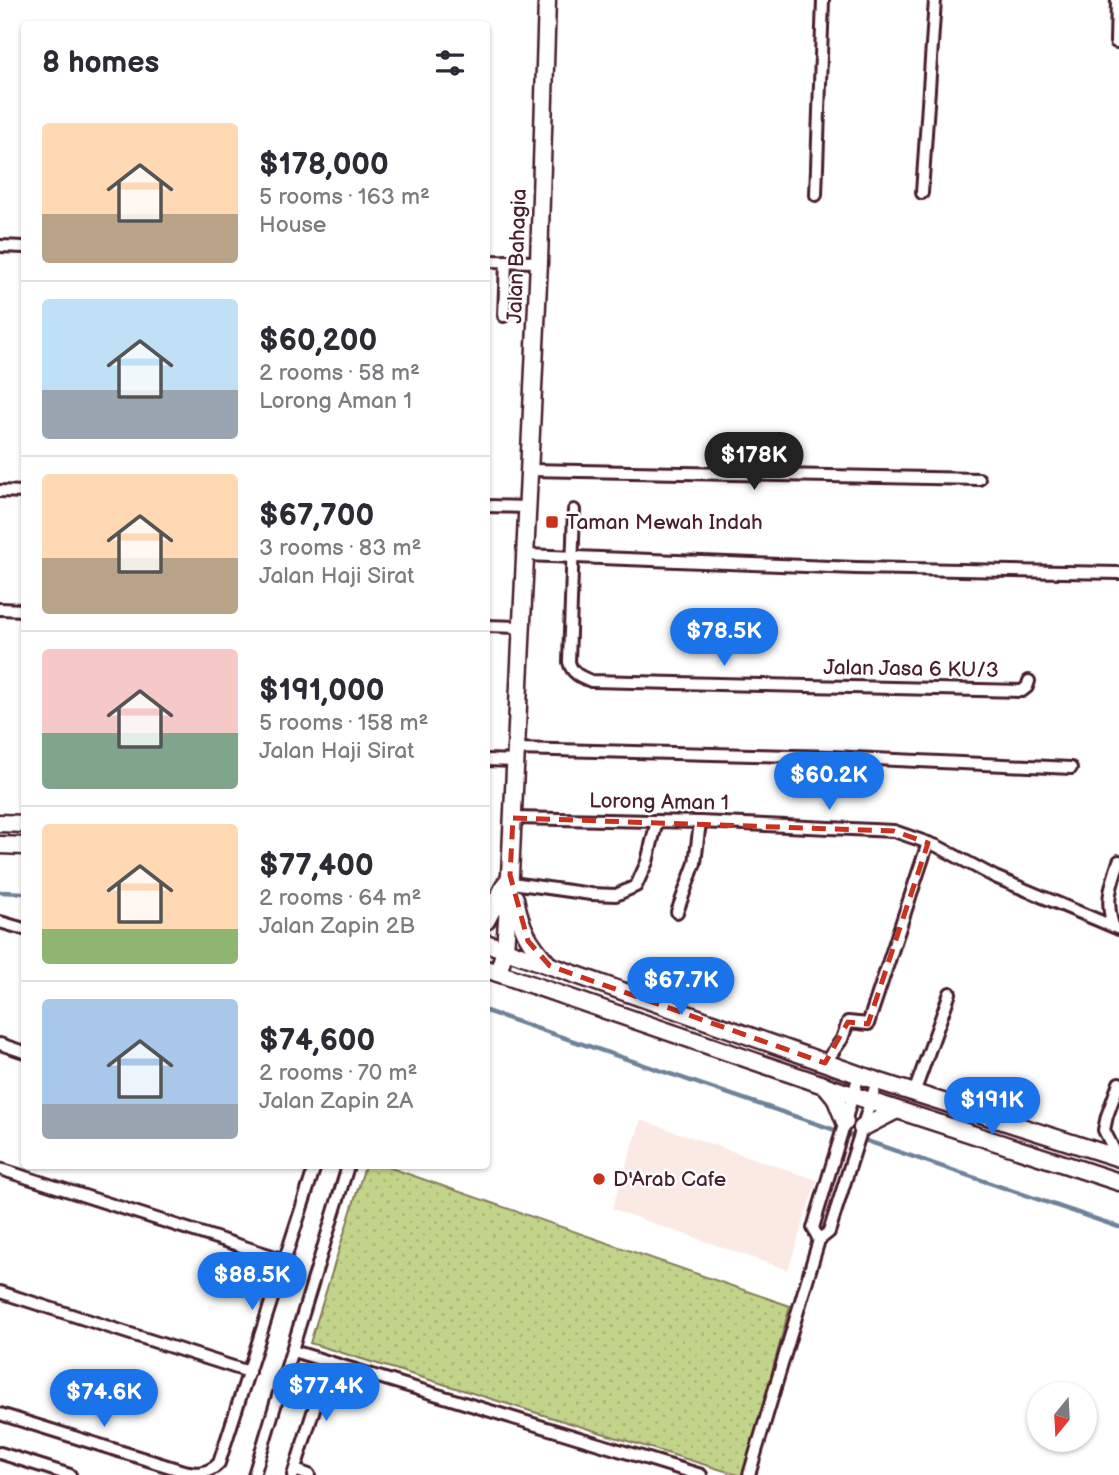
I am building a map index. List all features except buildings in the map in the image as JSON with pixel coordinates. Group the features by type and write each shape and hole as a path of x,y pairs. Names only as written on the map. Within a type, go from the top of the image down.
{"main road":[{"name":"Jalan Bahagia","path":"492,971 505,950 511,879 539,262 547,0"},
{"path":"0,823 21,824"},
{"path":"0,845 21,846"},
{"path":"490,914 511,879"},
{"path":"511,879 520,924 528,941 550,966"},
{"path":"490,944 859,1075 1118,1158"},
{"path":"492,971 852,1095 1119,1182"},
{"path":"826,1086 835,1097 844,1124"},
{"path":"862,1129 897,1110"}],"street":[{"path":"816,195 823,0"},
{"path":"922,193 935,0"},
{"path":"1116,0 1116,42 1119,42"},
{"path":"0,246 21,247"},
{"path":"490,261 539,262"},
{"path":"505,316 506,261"},
{"path":"529,470 979,479"},
{"path":"0,491 21,492"},
{"path":"490,506 527,508"},
{"name":"Jalan Jasa 6 KU/3","path":"574,510 569,662 571,670 591,681 1022,691 1029,681"},
{"path":"525,555 856,568 1119,573"},
{"path":"0,609 21,610"},
{"path":"490,626 522,627"},
{"path":"490,759 516,755 832,757 1071,768"},
{"name":"Lorong Aman 1","path":"513,818 700,822 894,831 928,843 995,877 1116,928"},
{"path":"511,879 591,894 616,895 636,886 647,862 657,821"},
{"path":"677,912 695,863 700,822"},
{"path":"825,1063 842,1039 848,1022 868,1024 928,843"},
{"path":"1116,928 1107,908 1108,895 1119,861"},
{"path":"0,922 21,928"},
{"path":"914,1093 950,993"},
{"path":"0,1044 21,1051"},
{"path":"819,1240 814,1228 859,1075"},
{"path":"749,1475 819,1240 829,1232 877,1081"},
{"path":"1118,1158 1104,1130 1119,1083"},
{"path":"0,1169 285,1260"},
{"path":"0,1414 180,1470 203,1473 213,1470 219,1464 314,1169"},
{"path":"254,1475 347,1169"},
{"path":"0,1293 249,1371"},
{"path":"293,1351 701,1475"},
{"path":"309,1475 294,1473 329,1362"},
{"path":"0,1453 70,1475"}],"highlighted area":[{"path":"513,818 894,831 928,843 868,1024 848,1022 825,1063 550,966 528,941 510,875"}],"shaded area":[{"path":"641,1120 817,1180 788,1270 612,1209"}],"green space":[{"path":"364,1169 394,1169 790,1306 744,1475 310,1343"}],"waterway":[{"path":"0,892 21,893"},
{"path":"490,1012 1119,1227"}],"place":[{"name":"Taman Mewah Indah","path":"552,522"},
{"name":"D'Arab Cafe","path":"599,1179"}]}
